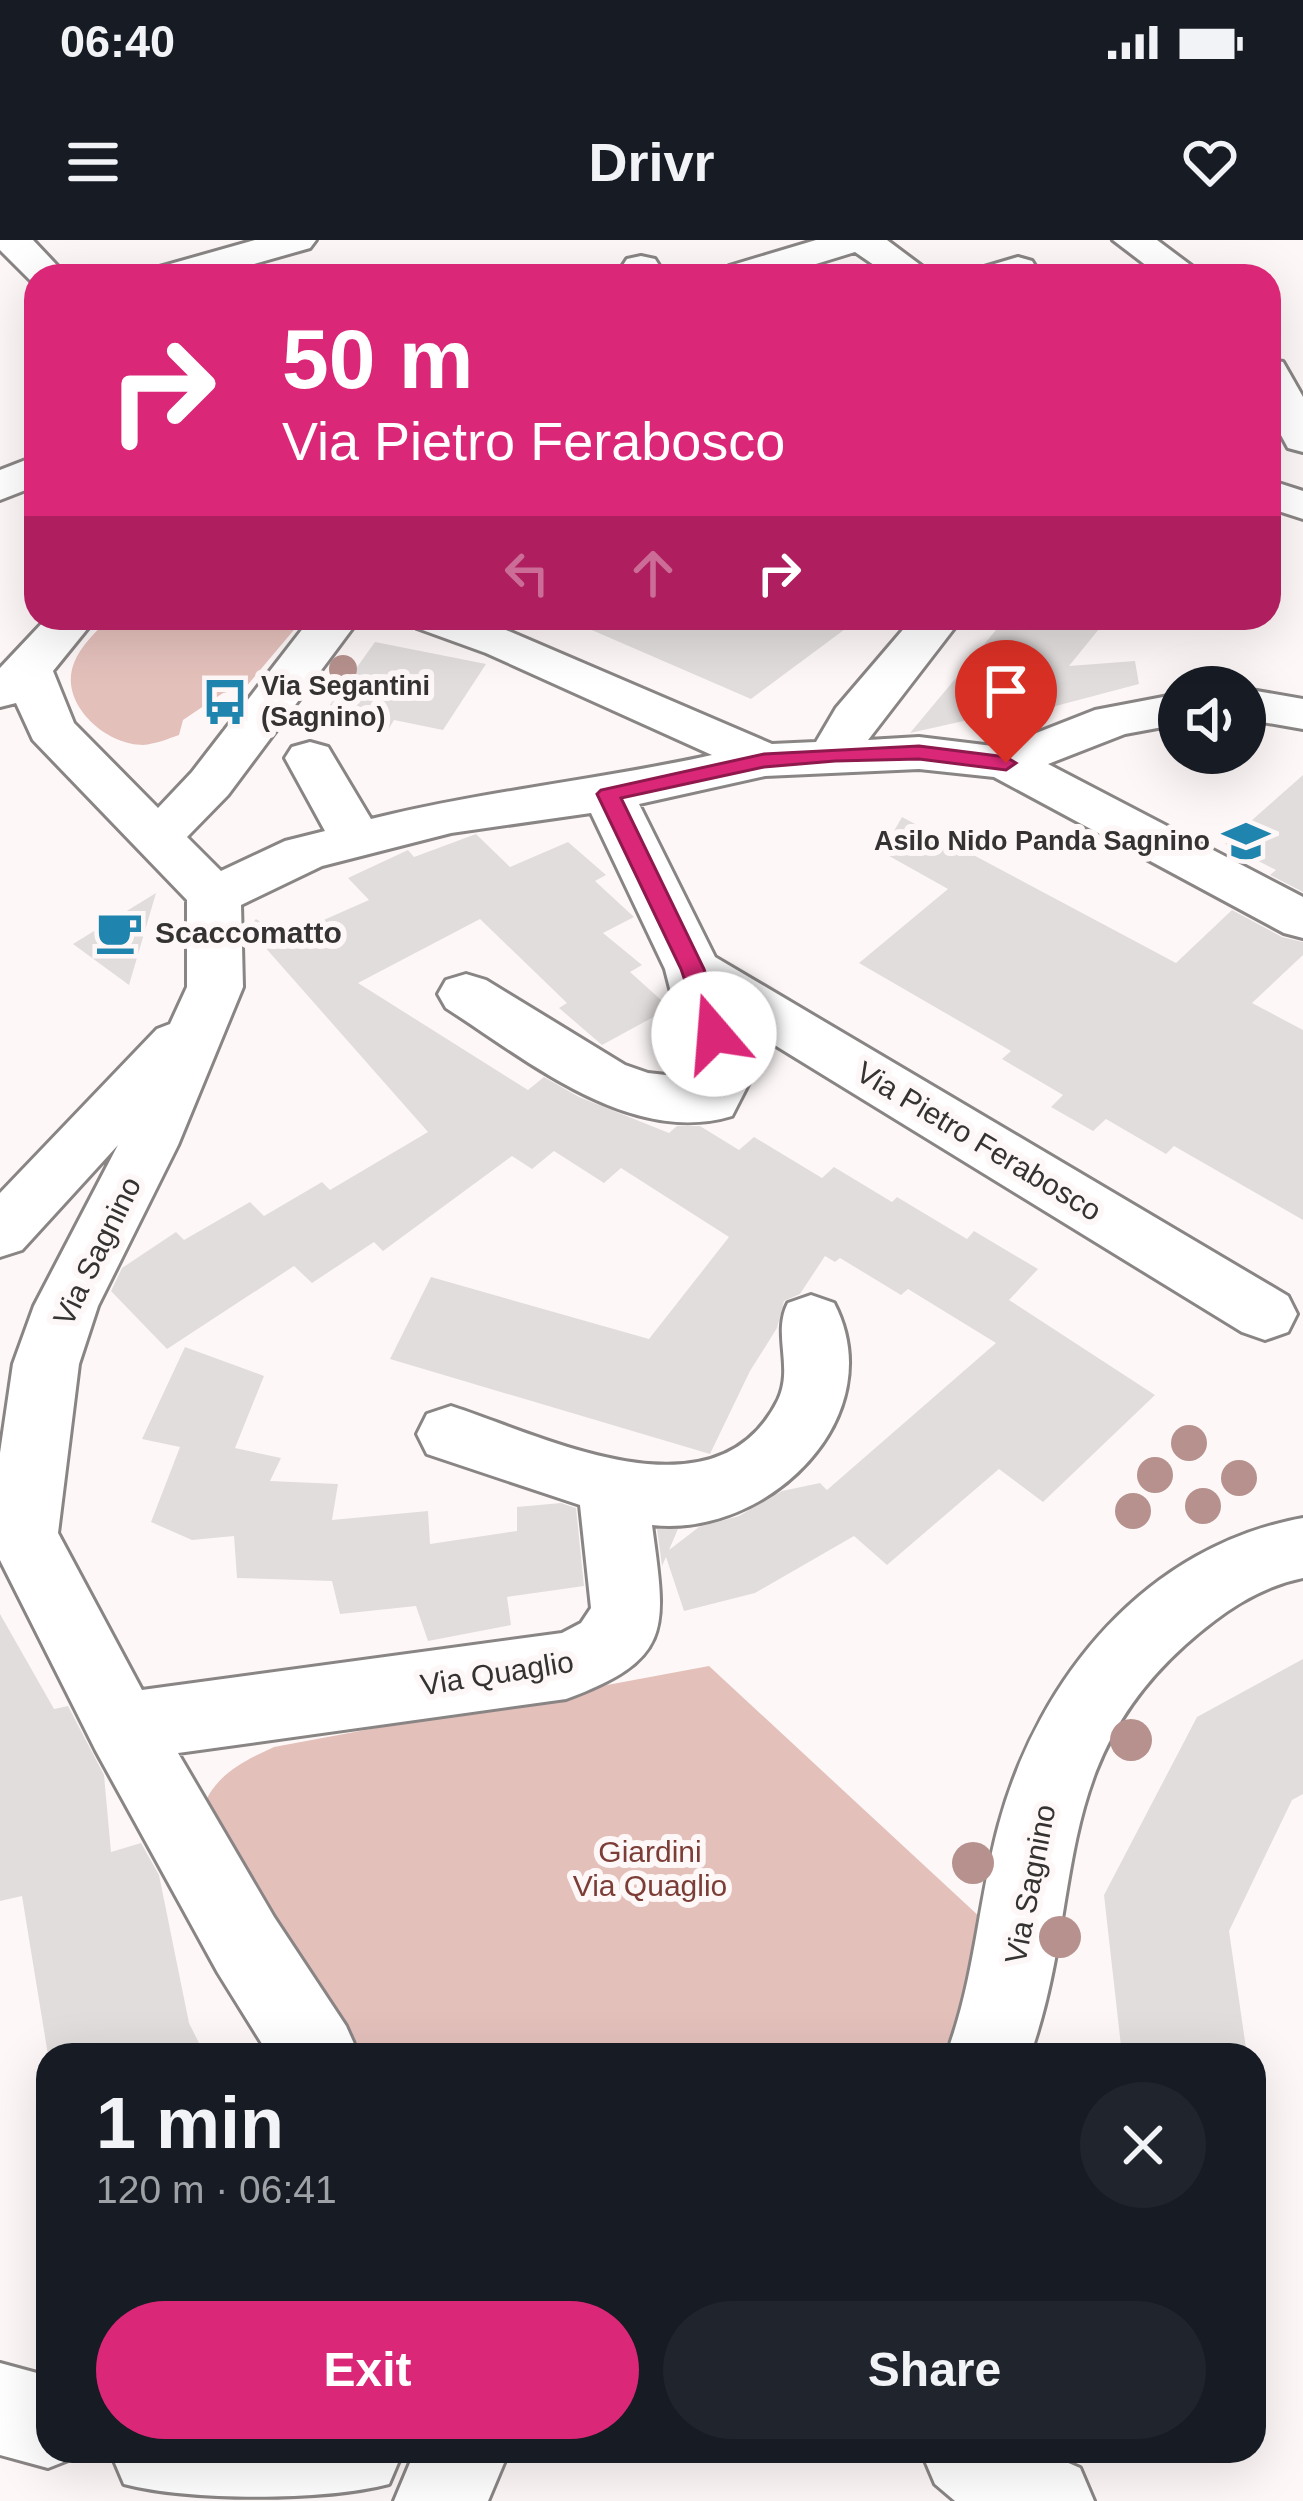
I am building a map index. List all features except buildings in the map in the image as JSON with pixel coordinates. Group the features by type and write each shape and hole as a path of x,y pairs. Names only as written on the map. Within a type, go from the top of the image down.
{"street":[{"path":"11,240 36,264"},
{"path":"1132,240 1168,264"},
{"path":"220,264 302,244"},
{"path":"785,264 860,246 894,264"},
{"path":"1281,395 1303,440"},
{"path":"61,630 14,681 51,729 214,896 304,853 451,816 608,794 764,760 919,753 1006,763 1303,920"},
{"path":"156,835 186,815 210,788 327,630"},
{"path":"518,630 764,760"},
{"path":"835,754 854,718 928,630"},
{"path":"1266,708 1303,714"},
{"path":"1006,763 1113,721 1158,713"},
{"path":"83,759 106,769 158,770 204,757 247,732"},
{"path":"310,758 355,837"},
{"path":"466,994 604,1080 644,1094 711,1101 724,1075 693,969 608,794"},
{"name":"Via Sagnino","path":"214,896 215,987 148,1144 66,1306 46,1364 23,1535 122,1726 246,1946 308,2043"},
{"name":"Via Pietro Ferabosco","path":"693,969 1265,1314"},
{"path":"0,1234 207,1012"},
{"path":"451,1434 645,1496 698,1493 728,1484 783,1447 802,1426 816,1397 819,1340 811,1321"},
{"name":"Via Quaglio","path":"122,1726 566,1666 595,1654 614,1643 625,1628 627,1608 612,1487"},
{"name":"Via Sagnino","path":"993,2043 1003,2020 1044,1798 1103,1679 1152,1628 1202,1587 1276,1552 1303,1548"},
{"path":"0,2409 36,2419"},
{"path":"441,2501 457,2463"},
{"path":"982,2463 1007,2484 1047,2501"}],"green space":[{"path":"98,630 294,630 245,688 223,693 183,720 179,735 143,745 100,730 79,707 71,678"},
{"name":"Giardini Via Quaglio","path":"709,1666 995,1931 947,2043 339,2043 202,1812 221,1780 274,1747"}],"place":[{"name":"Via Segantini (Sagnino)","path":"225,702"},
{"name":"Asilo Nido Panda Sagnino","path":"1246,841"},
{"name":"Scaccomatto","path":"119,932"}],"route":[{"path":"714,1034 693,969 608,794 764,760 835,754 963,755 1006,763"}]}
